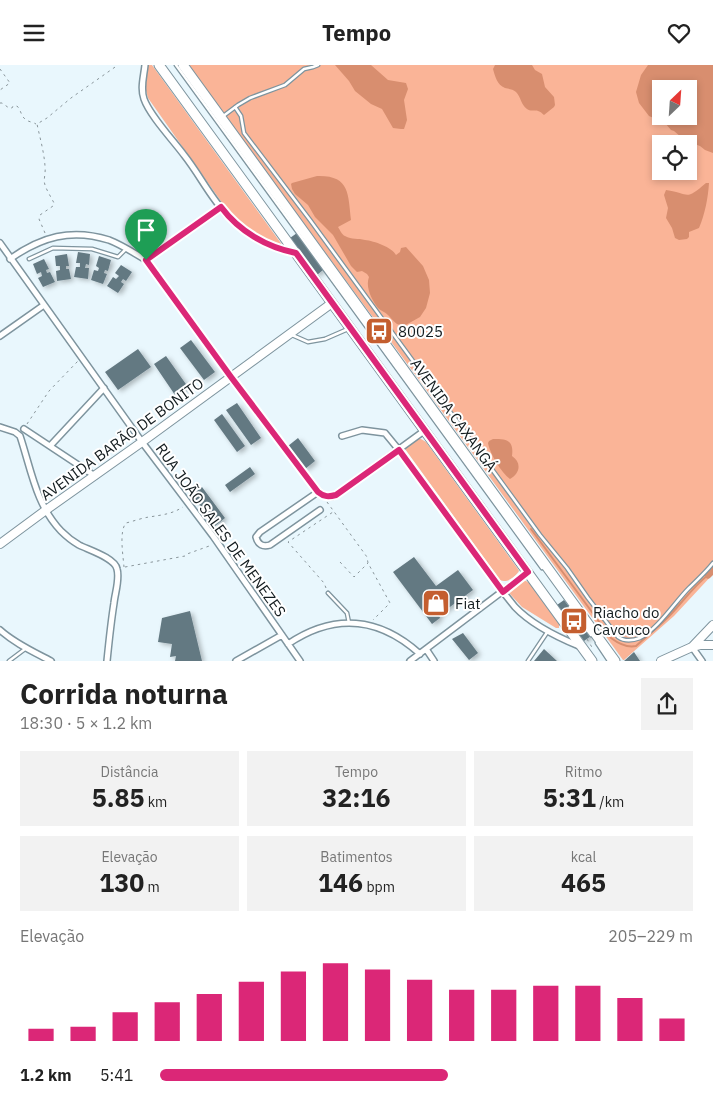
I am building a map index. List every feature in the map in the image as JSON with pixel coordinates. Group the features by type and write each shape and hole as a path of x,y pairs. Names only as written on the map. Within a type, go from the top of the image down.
{"main road":[{"path":"159,65 424,431 528,572 585,643 592,661"},
{"name":"AVENIDA CAXANGÁ","path":"182,65 615,661"}],"street":[{"path":"145,65 142,87 143,97 148,109 186,157 228,217 252,236 283,251 296,253"},
{"path":"146,260 221,207"},
{"path":"10,259 25,248 47,238 67,235 88,235 109,240 127,248 146,260 231,377 320,494 329,497 336,495 424,431"},
{"name":"RUA JOÃO SALES DE MENEZES","path":"0,243 300,661"},
{"name":"AVENIDA BARÃO DE BONITO","path":"0,544 332,303"},
{"path":"0,336 44,305"},
{"path":"50,446 104,388"},
{"path":"0,427 15,432 20,436 37,494 59,529 68,538 81,546 109,559 117,568 118,576 107,661"},
{"path":"24,429 95,476"},
{"path":"342,436 362,430 385,433 516,607 529,619 566,641 585,643"},
{"path":"320,494 260,532 256,537 257,541 261,545 270,545 320,510"},
{"path":"410,661 528,572"},
{"path":"288,644 316,629 349,623 379,628 408,643 420,654"},
{"path":"692,647 713,625"},
{"path":"0,630 5,635 51,661"},
{"path":"236,661 282,635"},
{"path":"661,660 692,647 713,645"},
{"path":"692,647 702,661"},
{"path":"426,649 434,661"}],"lane":[{"path":"164,65 580,637"},
{"path":"176,65 384,353 544,570"},
{"path":"220,117 250,98 285,85 304,69 318,65"},
{"path":"236,107 241,116 244,133 316,228 540,535 618,637 622,640 632,641 648,632 713,563"},
{"path":"29,259 53,248 92,249 118,257 127,248"},
{"path":"291,334 308,342 325,339 350,328"},
{"path":"328,593 346,613 349,623"},
{"path":"566,601 608,661"},
{"path":"528,661 548,631"},
{"path":"9,661 27,648"}],"path":[{"path":"0,103 9,108 18,106 26,121 37,124 118,65"},
{"path":"0,69 10,83 0,90"},
{"path":"37,124 42,142 45,167 46,176 44,184 54,203 53,206 40,215 39,219 47,238"},
{"path":"24,429 49,391 82,356"},
{"path":"320,494 367,557 368,563 390,603 368,625"},
{"path":"188,504 170,514 126,523 122,536 124,567 185,556 217,543"},
{"path":"328,593 324,583 288,542 334,511"},
{"path":"340,562 354,577 368,563"},
{"path":"585,643 594,649"}],"shaded area":[{"path":"147,65 152,65 283,246 251,231 225,207 148,98 145,87"},
{"path":"188,65 713,65 713,574 674,616 624,660"},
{"path":"335,65 371,65 388,80 406,83 408,89 404,100 407,120 404,129 393,128 382,109 371,104 355,91"},
{"path":"495,65 532,65 535,70 542,74 545,87 554,97 554,107 544,115 539,111 527,109 516,92 502,87 498,83 493,69"},
{"path":"648,65 713,65 713,153 697,145 697,135 679,135 667,125 698,125 698,80 652,80 652,117 639,103 636,92 641,75"},
{"path":"317,176 336,179 348,194 351,220 338,227 342,234 350,238 378,243 391,249 396,255 400,252 401,248 406,247 423,266 429,280 430,293 426,308 420,317 404,326 397,324 378,308 370,293 369,277 367,274 362,271 357,272 351,266 333,235 292,189 292,183"},
{"path":"706,183 709,183 707,200 699,228 689,232 687,239 679,240 675,238 666,218 668,208 664,195 666,190 687,195 694,193"},
{"path":"418,439 426,442 518,569 518,573 511,579 506,581 500,580 405,449"},
{"path":"493,439 506,440 511,444 512,456 517,462 518,471 510,479 493,457 488,443"},
{"path":"523,579 529,583 559,624 559,628 522,607 510,594 510,589"}],"building":[{"path":"297,233 323,270 317,275 290,238"},
{"path":"78,252 90,254 89,265 86,264 85,268 89,268 88,279 74,277 76,267 80,267 80,263 76,263"},
{"path":"67,254 69,266 66,266 66,269 69,269 71,279 57,281 56,271 60,270 60,266 56,266 55,256"},
{"path":"99,256 111,260 108,271 105,270 104,273 107,274 103,284 91,280 94,270 98,271 99,268 96,266"},
{"path":"44,259 49,269 46,270 47,273 50,272 55,282 43,287 38,278 42,276 41,272 37,274 33,264"},
{"path":"121,265 132,272 126,281 123,279 121,282 124,284 118,293 107,286 113,277 116,279 119,276 115,273"},
{"path":"191,340 215,372 204,380 180,348"},
{"path":"138,349 151,367 118,390 105,372"},
{"path":"166,356 188,387 175,395 154,364"},
{"path":"237,403 261,438 251,445 226,410"},
{"path":"222,414 245,446 237,452 214,420"},
{"path":"298,438 315,461 305,469 288,446"},
{"path":"250,467 255,474 230,492 225,485"},
{"path":"202,487 225,518 215,526 192,495"},
{"name":"Fiat","path":"414,557 436,586 458,570 473,590 439,615 440,618 432,624 393,572"},
{"name":"Riacho do Cavouco","path":"564,600 591,636 584,641 557,605"},
{"path":"190,611 202,661 175,661 176,656 170,657 172,644 158,642 162,618"},
{"path":"463,633 478,653 469,660 452,639"},
{"path":"544,649 557,661 534,661"},
{"path":"634,652 640,661 624,661"}],"waterway":[{"path":"531,529 611,638 626,646 636,646 668,617 708,575"},
{"path":"708,575 713,570"}],"place":[{"name":"80025","path":"379,331"},
{"name":"Fiat","path":"436,603"},
{"name":"Riacho do Cavouco","path":"574,621"}],"route":[{"path":"221,207 228,217 252,236 283,251 296,253 528,572 503,592 399,450 336,495 322,496 231,377 146,260 221,207"}]}
